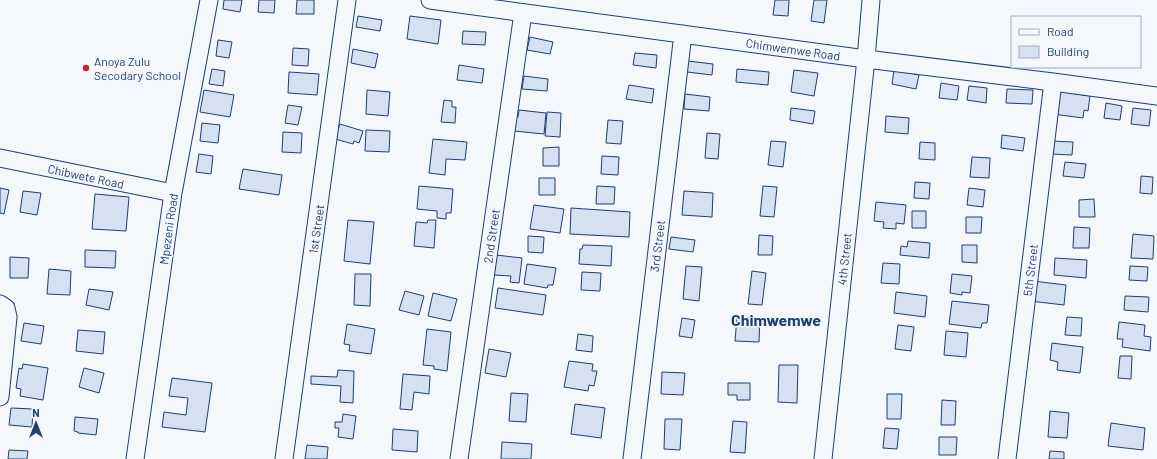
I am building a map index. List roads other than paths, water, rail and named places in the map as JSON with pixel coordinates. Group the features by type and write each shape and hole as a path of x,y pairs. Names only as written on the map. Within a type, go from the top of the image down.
{"street":[{"name":"Mpezeni Road","path":"135,459 173,193 209,0"},
{"name":"1st Street","path":"284,459 347,0"},
{"name":"Chimwemwe Road","path":"430,0 866,60 1157,96"},
{"name":"4th Street","path":"823,459 866,60 871,0"},
{"name":"2nd Street","path":"459,459 523,13"},
{"name":"3rd Street","path":"632,459 683,34"},
{"name":"5th Street","path":"1007,459 1053,82"},
{"name":"Chibwete Road","path":"0,158 173,193"},
{"path":"0,304 6,308 8,317 0,397"}],"place":[{"name":"Anoya Zulu Secodary School","path":"86,68"}],"district":[{"name":"Chimwemwe","path":"776,319"}]}
